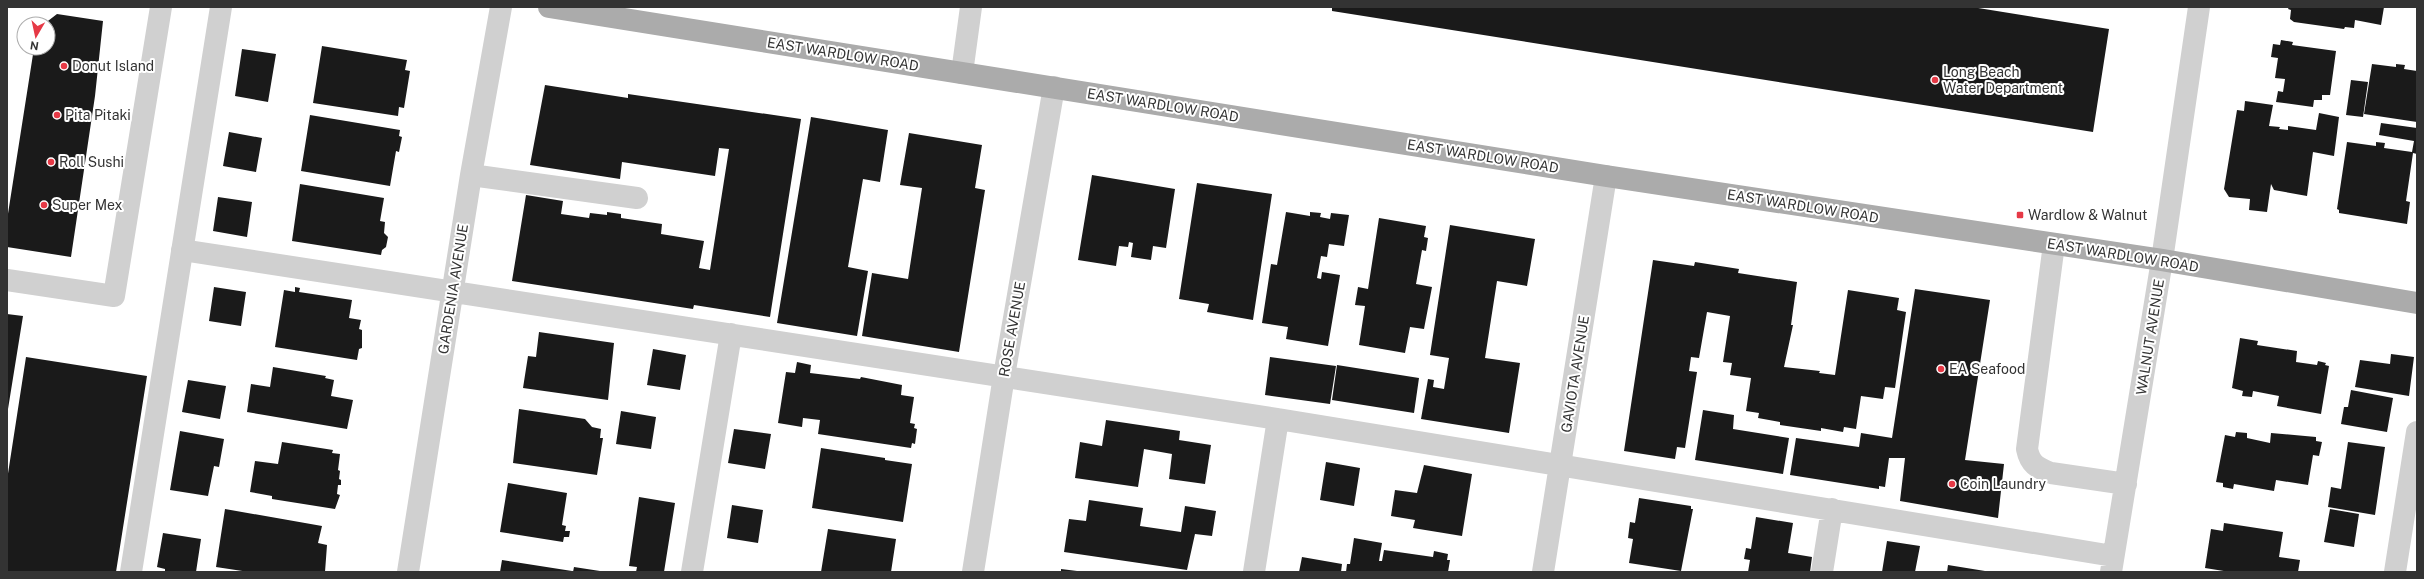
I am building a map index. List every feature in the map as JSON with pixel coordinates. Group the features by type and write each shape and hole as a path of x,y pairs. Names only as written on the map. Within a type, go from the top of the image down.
{"main road":[{"name":"EAST WARDLOW ROAD","path":"548,7 615,12 1054,88 1606,176 2162,260 2417,302"}],"street":[{"path":"7,280 114,296 161,7"},
{"path":"131,572 221,7"},
{"name":"GARDENIA AVENUE","path":"408,572 471,174 501,7"},
{"path":"962,73 971,7"},
{"name":"WALNUT AVENUE","path":"2112,564 2162,260 2199,7"},
{"name":"ROSE AVENUE","path":"973,572 1004,376 1054,88"},
{"path":"471,174 637,198"},
{"name":"GAVIOTA AVENUE","path":"1543,572 1606,176"},
{"path":"2054,244 2027,449 2030,461 2039,469 2051,473 2126,484"},
{"path":"182,250 1004,376 1561,464 1832,509 2112,564"},
{"path":"692,572 731,334"},
{"path":"1254,572 1278,419"},
{"path":"2395,572 2417,432"},
{"path":"1822,572 1832,509"}],"building":[{"name":"Long Beach Water Department","path":"1332,7 1972,7 2109,29 2093,132 1332,11"},
{"path":"2289,7 2384,7 2381,25 2355,20 2354,28 2345,27 2344,29 2294,22 2290,19 2291,10 2288,9"},
{"path":"57,14 103,21 95,96 71,257 7,247 7,220 33,56 56,56 56,16 54,16"},
{"path":"2281,40 2293,42 2292,45 2336,51 2330,95 2322,95 2322,100 2314,100 2313,107 2276,102 2278,91 2283,92 2285,79 2275,78 2278,58 2271,57 2273,44 2280,45"},
{"path":"322,46 407,60 405,70 410,71 404,108 399,107 398,116 313,103"},
{"path":"242,49 276,54 268,102 235,96"},
{"path":"2372,64 2396,67 2396,64 2405,65 2404,69 2417,71 2417,122 2364,114"},
{"path":"2351,80 2368,82 2363,117 2346,115"},
{"path":"545,85 628,98 628,94 801,119 770,317 694,305 693,309 512,281 526,195 563,201 561,214 589,218 590,213 607,215 607,212 621,214 621,218 662,224 661,234 704,241 699,268 710,270 729,149 719,148 715,176 622,162 620,179 530,165"},
{"path":"2245,101 2273,105 2269,126 2280,127 2279,129 2288,130 2288,126 2316,130 2319,113 2339,117 2334,156 2313,152 2307,196 2274,190 2271,184 2267,212 2249,210 2250,199 2229,197 2224,189 2237,110 2244,111"},
{"path":"310,115 400,130 399,136 402,137 399,152 396,151 390,186 301,171"},
{"path":"811,117 888,130 880,182 863,179 848,267 868,271 857,336 777,323"},
{"path":"2381,123 2417,128 2417,154 2413,153 2406,201 2410,202 2407,224 2339,213 2339,210 2337,209 2347,142 2376,146 2376,142 2385,143 2384,148 2412,152 2414,141 2379,135"},
{"path":"229,132 262,138 256,172 223,166"},
{"path":"909,133 982,145 975,188 985,190 959,352 862,336 872,273 908,279 922,188 900,185"},
{"path":"1092,175 1175,189 1166,248 1153,246 1151,260 1131,257 1133,243 1129,242 1128,247 1119,246 1116,266 1078,260"},
{"path":"1197,183 1272,194 1253,320 1207,312 1209,304 1179,299"},
{"path":"300,184 384,198 380,221 385,222 384,233 388,237 386,247 382,250 381,255 292,241"},
{"path":"218,197 252,202 247,237 213,231"},
{"path":"1286,212 1310,216 1310,212 1321,213 1320,217 1330,219 1331,213 1349,215 1344,246 1329,244 1327,257 1321,256 1317,278 1321,279 1322,272 1340,275 1328,346 1286,339 1288,327 1262,323 1271,264 1277,265"},
{"path":"1379,218 1426,226 1424,237 1428,238 1426,251 1422,250 1416,284 1432,287 1424,329 1410,327 1405,353 1359,345 1365,306 1355,305 1358,287 1368,289"},
{"path":"1450,225 1535,239 1527,286 1497,281 1485,358 1520,363 1509,433 1421,419 1428,379 1434,380 1433,387 1444,389 1449,358 1430,355"},
{"path":"1653,260 1694,266 1695,262 1739,269 1738,273 1797,282 1791,325 1793,325 1784,367 1820,371 1819,373 1835,375 1848,290 1899,298 1897,310 1906,312 1895,388 1885,387 1883,399 1861,396 1856,429 1844,427 1843,432 1821,428 1821,431 1780,425 1780,422 1758,418 1759,413 1746,411 1751,378 1730,375 1732,363 1723,362 1730,316 1707,312 1699,358 1691,357 1689,371 1697,372 1685,448 1677,447 1675,459 1624,451"},
{"path":"214,287 246,292 241,326 209,321"},
{"path":"295,287 300,288 299,292 352,300 349,318 361,320 359,329 362,330 362,348 359,349 357,360 275,347 284,290 295,292"},
{"path":"1915,289 1990,300 1965,460 2004,464 1998,518 1900,501 1905,458 1889,458 1885,487 1879,486 1879,489 1790,475 1796,438 1859,447 1861,433 1892,438"},
{"path":"7,314 23,316 8,409 7,409"},
{"path":"539,332 614,343 608,400 523,388 528,356 536,357"},
{"path":"2240,338 2258,341 2257,345 2297,351 2296,362 2317,365 2318,361 2326,363 2325,365 2329,366 2321,414 2277,406 2279,396 2253,391 2252,397 2242,396 2243,391 2232,388"},
{"path":"653,349 686,355 680,390 647,385"},
{"path":"2391,354 2414,357 2409,396 2355,387 2360,360 2390,364"},
{"path":"26,357 147,376 116,572 7,572 7,480"},
{"path":"1270,357 1336,366 1330,404 1265,395"},
{"path":"797,362 811,365 810,373 860,379 861,377 902,385 901,395 914,397 910,423 915,424 914,428 917,429 915,444 912,443 911,448 818,434 820,420 803,418 802,427 778,423 786,372 795,373"},
{"path":"1337,365 1419,378 1414,413 1332,400"},
{"path":"273,367 326,376 325,378 334,380 331,396 353,400 347,429 247,412 251,384 270,387"},
{"path":"188,380 226,386 220,419 182,412"},
{"path":"2351,390 2393,398 2387,432 2341,424 2344,407 2348,407"},
{"path":"519,409 585,419 592,427 601,429 600,438 603,438 597,475 513,463"},
{"path":"1703,410 1734,415 1733,429 1789,438 1783,474 1695,460"},
{"path":"621,411 656,417 651,449 616,444"},
{"path":"1106,420 1180,431 1179,440 1211,445 1205,484 1169,479 1172,454 1144,449 1138,487 1075,478 1080,442 1102,446"},
{"path":"734,429 771,434 765,469 728,463"},
{"path":"180,431 224,439 219,467 214,466 208,496 170,490"},
{"path":"2236,432 2247,433 2247,438 2270,443 2271,433 2316,437 2316,441 2322,442 2319,456 2313,455 2308,485 2276,480 2274,491 2234,484 2233,489 2223,487 2223,483 2216,482 2225,435 2235,437"},
{"path":"282,442 333,450 332,453 340,454 338,470 340,471 339,479 341,480 341,485 338,485 337,494 340,495 335,509 272,499 272,496 250,492 255,461 278,464"},
{"path":"2348,442 2385,447 2375,515 2328,507 2331,487 2341,489"},
{"path":"821,448 885,458 885,460 912,464 903,522 812,508"},
{"path":"1326,462 1360,468 1354,506 1320,500"},
{"path":"1424,465 1472,474 1462,536 1413,528 1415,520 1391,516 1395,490 1417,493"},
{"path":"508,483 567,493 562,525 566,526 565,531 570,531 569,537 564,537 563,542 500,532"},
{"path":"639,497 675,503 664,572 636,572 637,567 629,566"},
{"path":"1639,498 1691,506 1691,509 1693,509 1681,571 1629,563 1633,539 1628,538 1630,522 1635,523"},
{"path":"1089,500 1143,508 1140,526 1181,532 1185,506 1216,511 1212,536 1195,534 1187,570 1064,552 1069,519 1086,521"},
{"path":"732,505 763,510 758,543 727,538"},
{"path":"225,509 322,526 318,543 327,545 325,572 249,572 216,567"},
{"path":"2330,509 2359,514 2354,547 2324,542"},
{"path":"1756,517 1793,523 1788,553 1812,557 1810,572 1748,572 1750,560 1744,559 1746,548 1751,549"},
{"path":"2224,523 2283,532 2279,557 2300,560 2298,572 2230,572 2205,568 2211,529 2223,531"},
{"path":"828,529 896,539 891,572 821,572"},
{"path":"163,533 201,539 196,572 165,572 165,569 157,567"},
{"path":"1354,538 1382,543 1379,561 1382,561 1384,550 1433,557 1434,551 1448,554 1447,560 1450,560 1448,572 1346,572 1347,564 1350,564"},
{"path":"1887,541 1920,546 1915,572 1882,572"},
{"path":"1302,557 1342,564 1341,572 1299,572"},
{"path":"502,560 572,571 572,572 500,572"},
{"path":"1948,565 1985,571 1985,572 1947,572"},
{"path":"574,567 600,571 600,572 573,572"},
{"path":"1061,569 1077,571 1061,572"}],"place":[{"name":"Donut Island","path":"64,66"},
{"name":"Long Beach Water Department","path":"1935,80"},
{"name":"Pita Pitaki","path":"57,115"},
{"name":"Roll Sushi","path":"51,162"},
{"name":"Super Mex","path":"44,205"},
{"name":"Wardlow & Walnut","path":"2020,215"},
{"name":"EA Seafood","path":"1941,369"},
{"name":"Coin Laundry","path":"1952,484"}]}
